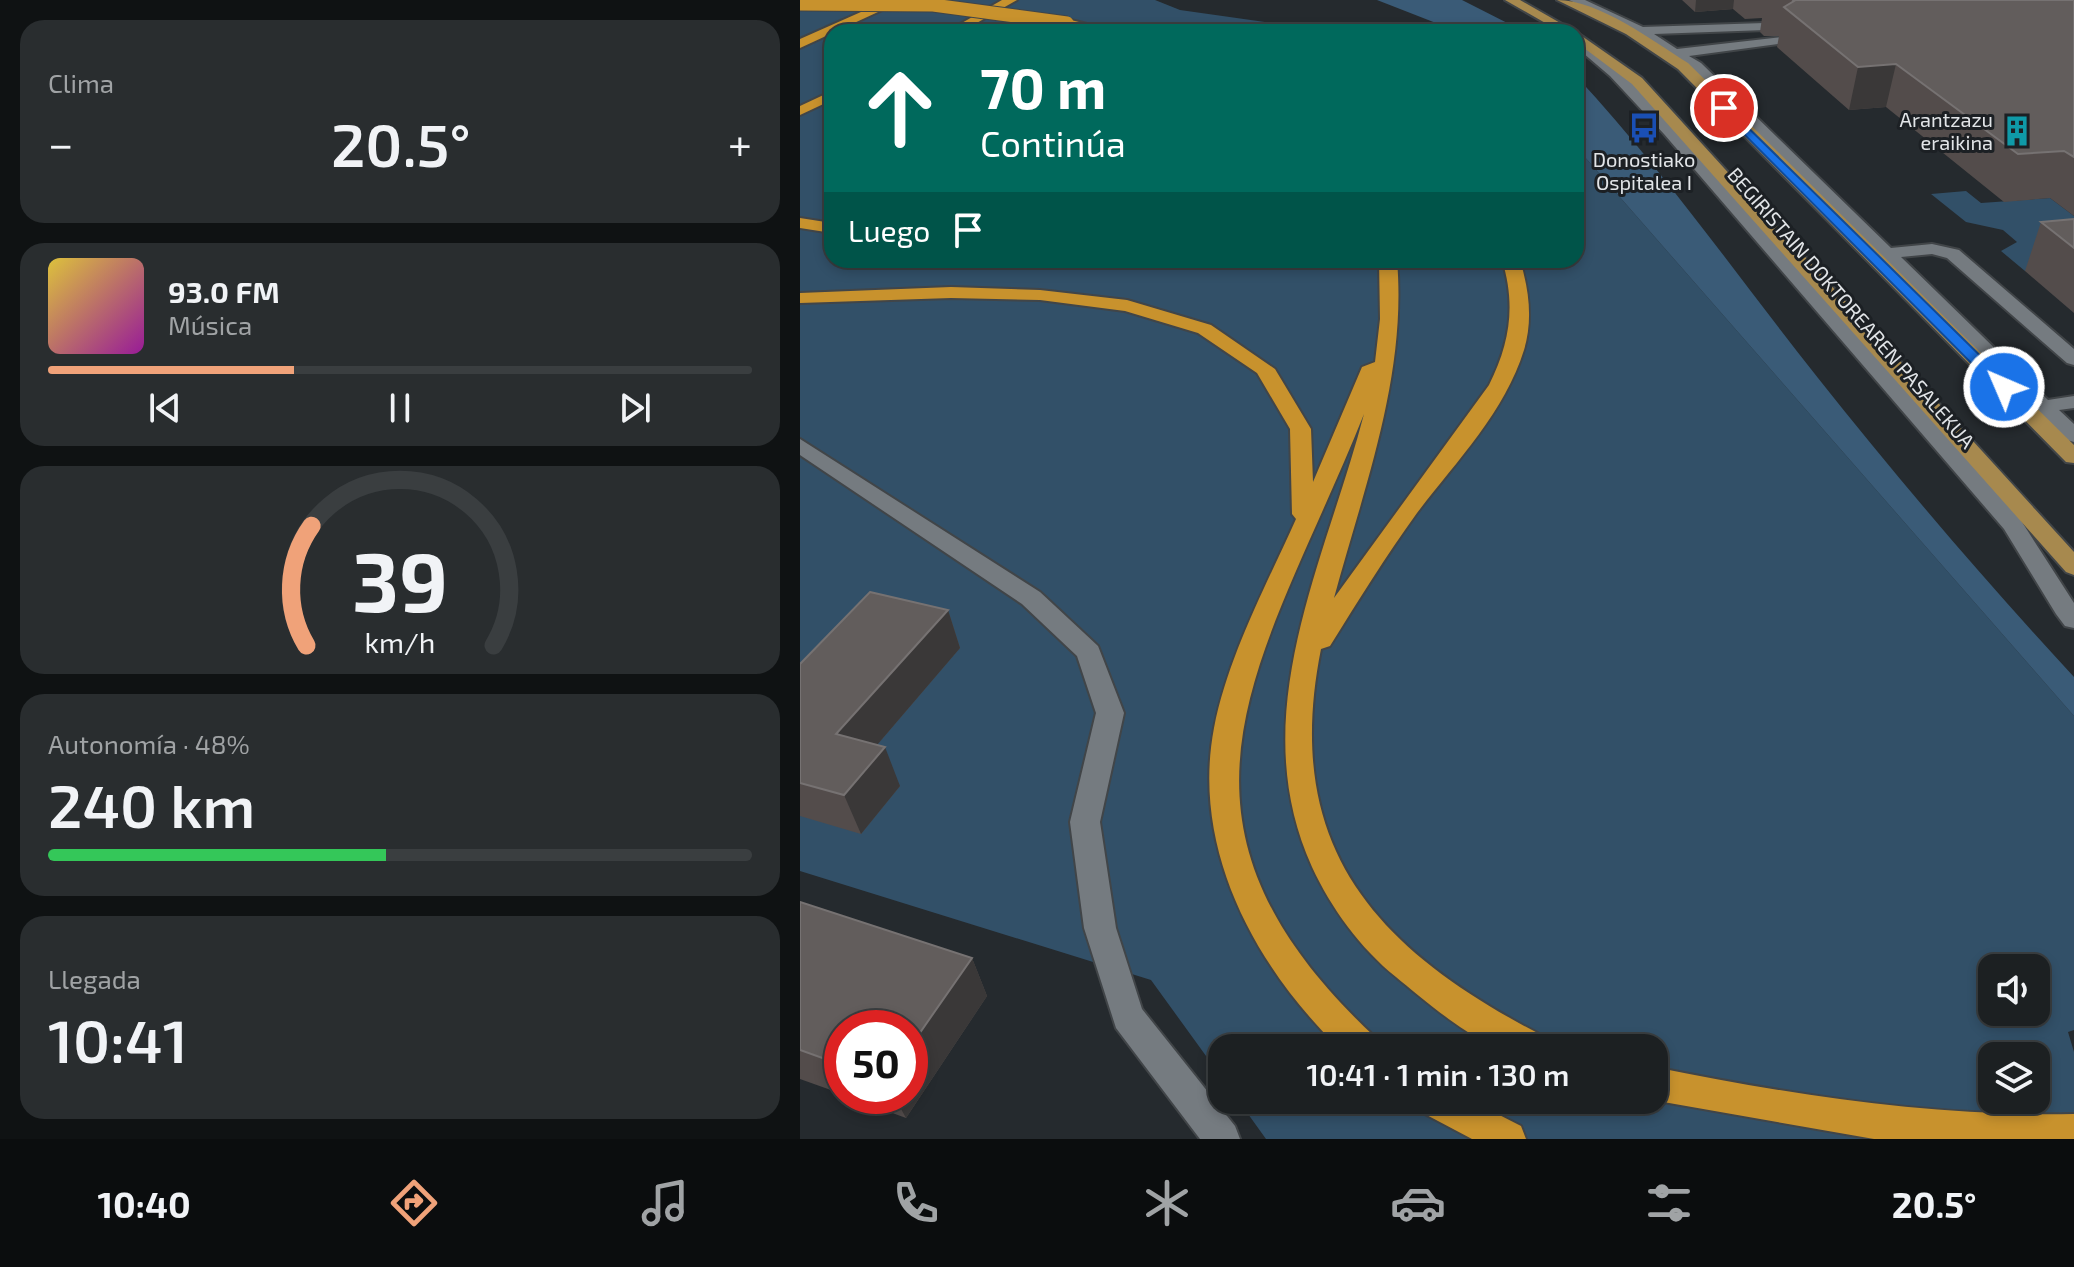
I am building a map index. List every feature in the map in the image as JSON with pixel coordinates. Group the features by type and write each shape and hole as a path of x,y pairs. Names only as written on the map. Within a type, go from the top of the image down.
{"highway":[{"path":"845,24 898,0"},
{"path":"967,24 1011,0"},
{"path":"800,4 933,5 1071,24"},
{"path":"800,44 824,33"},
{"path":"800,99 824,89"},
{"path":"800,111 824,99"},
{"path":"800,223 824,227"},
{"path":"1388,268 1387,356 1374,419 1326,584 1297,727 1304,808 1319,852 1342,896 1377,941 1423,984 1478,1022 1503,1034"},
{"path":"1307,666 1352,586 1476,420 1496,388 1513,352 1521,318 1520,286 1514,268"},
{"path":"800,298 1027,293 1095,299 1157,311 1204,328 1245,353 1278,383 1298,417 1306,466 1298,540"},
{"path":"1347,1034 1294,977 1263,929 1241,881 1228,833 1225,744 1234,702 1255,642 1344,440 1377,356 1389,301"},
{"path":"1668,1087 1860,1123 1944,1134 2045,1137 2074,1132"},
{"path":"1461,1114 1508,1139"}],"main road":[{"path":"1552,0 1576,3"},
{"path":"1563,0 1636,31"},
{"path":"1517,2 1556,24"},
{"path":"1584,42 1629,52 1671,53 1828,211 1879,254 2035,408 2073,451"},
{"path":"1584,43 1637,81 2074,567"}],"street":[{"path":"1576,3 1598,9 1696,66 1879,254 1932,249 1953,254 2074,359"},
{"path":"1636,31 1807,19"},
{"path":"1551,21 1554,24"},
{"path":"1671,53 1800,39"},
{"name":"BEGIRISTAIN DOKTOREAREN PASALEKUA","path":"1584,44 1669,131 2012,524 2030,546 2052,592 2074,620"},
{"path":"2035,408 2074,402"},
{"path":"800,445 1031,598 1089,652 1110,713 1085,822 1100,928 1128,1017 1222,1139"}],"shaded area":[{"path":"800,0 1155,0 1180,10 1279,24 824,24 824,268 1584,268 1584,156 2074,716 2074,1030 2068,1032 2074,1052 2074,1139 1266,1139 1248,1114 1668,1114 1668,1034 1208,1034 1208,1059 1151,980 800,871"},
{"path":"1377,0 1462,0 1509,24 1438,24"},
{"path":"1584,85 1670,187 1880,454 1975,567 2074,677 2074,716 1584,156"},
{"path":"1966,191 1981,203 2050,198 2074,216 2074,267 2025,271 2001,251 2017,242 2003,230 1966,222 1931,194"}],"building":[{"name":"Arantzazu eraikina","path":"1793,0 2074,0 2074,157 2064,151 2018,154 1896,64 1858,67 1784,7"},
{"path":"2074,219 2074,248 2041,222"},
{"path":"870,592 948,610 836,734 885,747 844,795 800,783 800,664"},
{"path":"800,902 972,958 928,1021 928,1010 824,1010 824,1059 800,1050"}],"place":[{"name":"Donostiako Ospitalea I","path":"1644,128"},
{"name":"Arantzazu eraikina","path":"2017,131"}],"route":[{"path":"1724,108 2004,387"}]}
